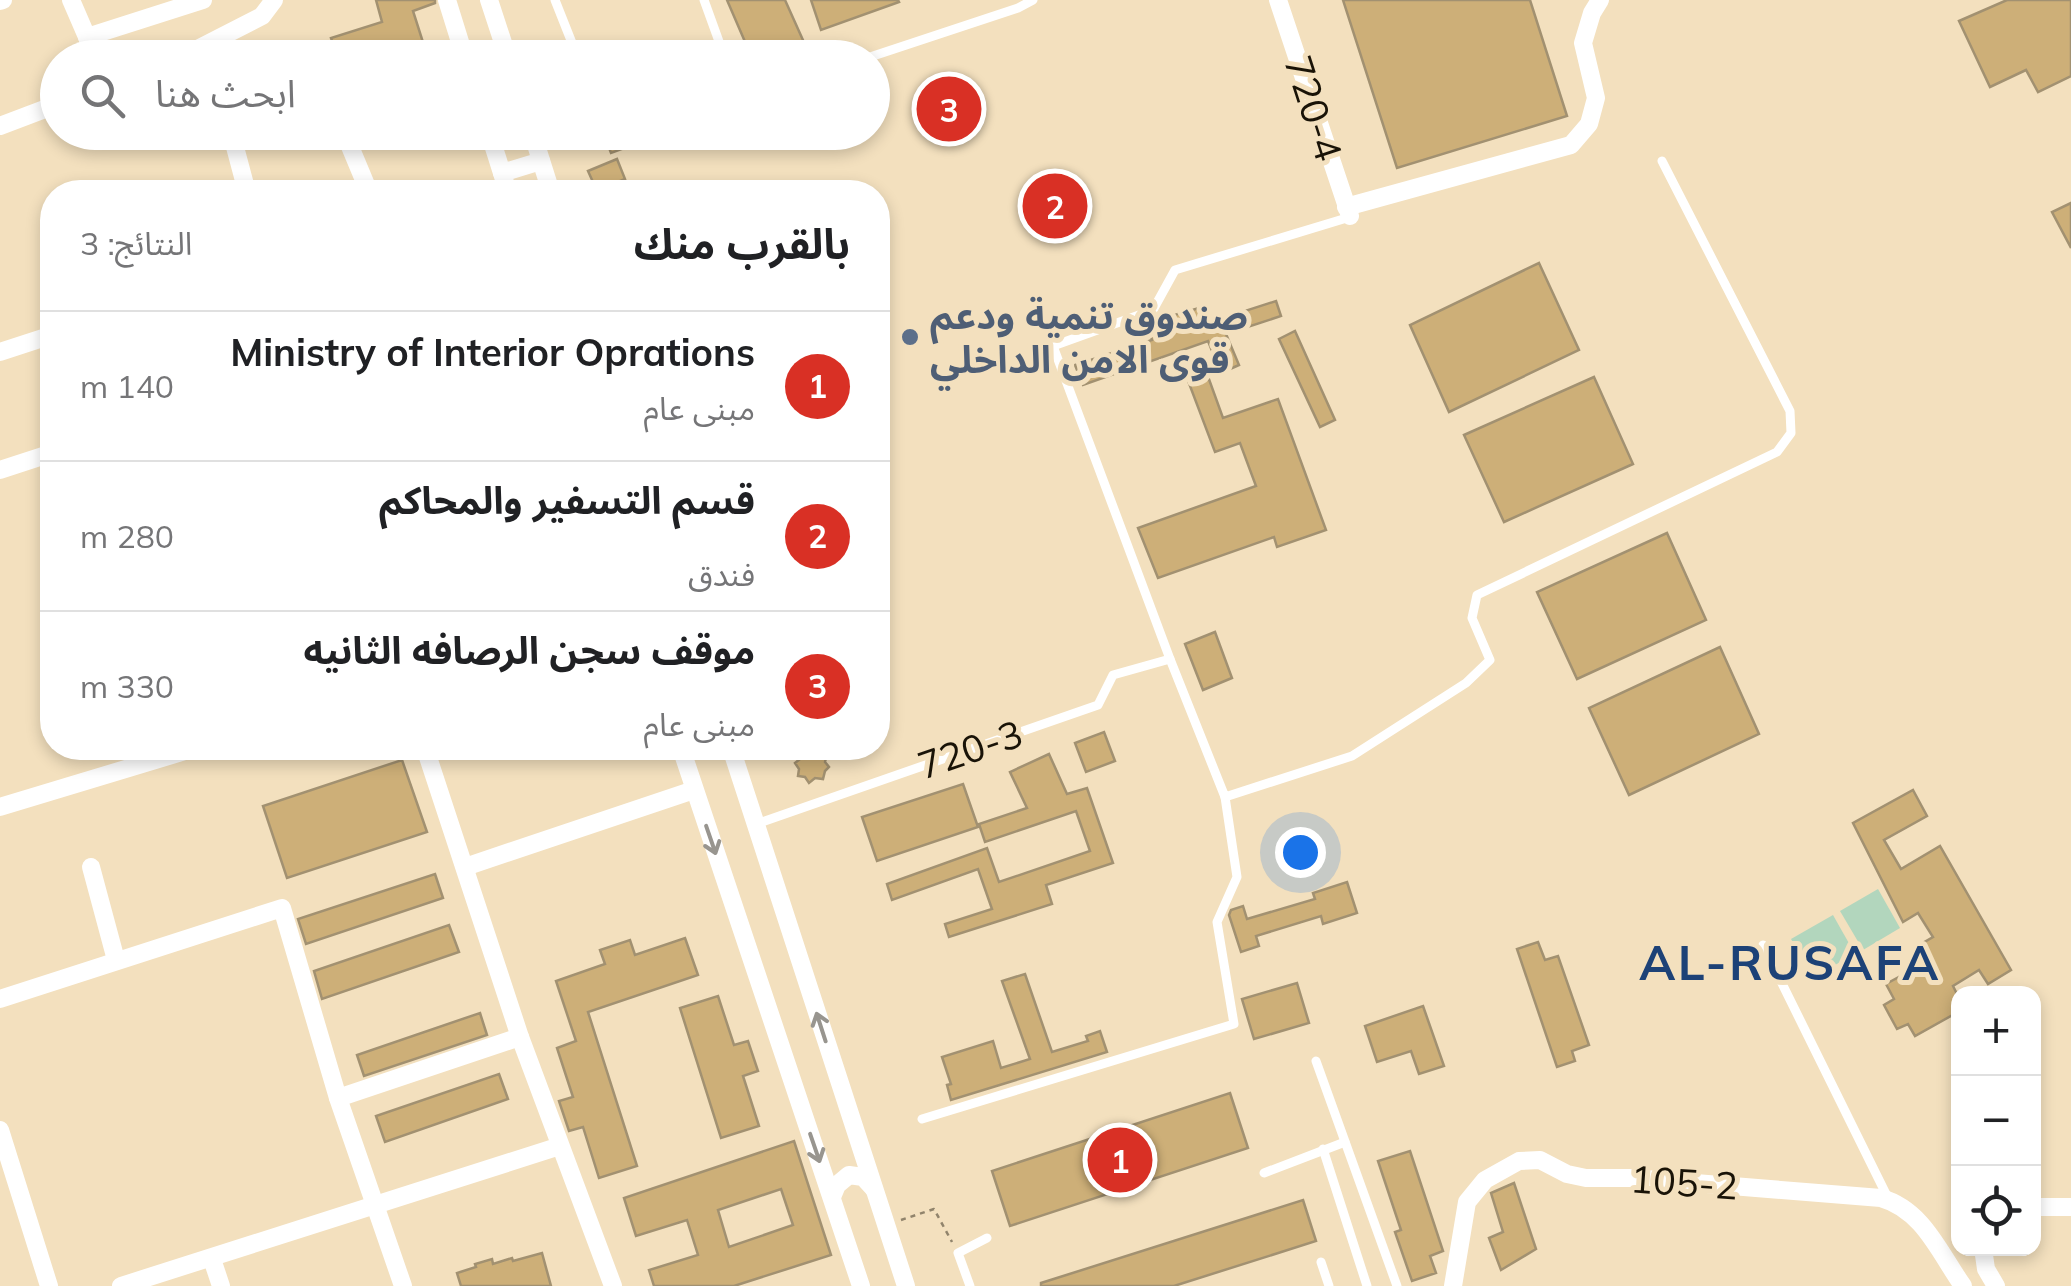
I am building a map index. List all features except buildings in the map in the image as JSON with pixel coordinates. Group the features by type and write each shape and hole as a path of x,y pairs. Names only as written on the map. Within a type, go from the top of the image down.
{"street":[{"path":"71,0 88,40"},
{"path":"87,37 203,0"},
{"path":"215,40 262,16 274,0"},
{"path":"447,0 460,40"},
{"path":"489,0 502,40"},
{"name":"720-4","path":"1278,0 1348,212"},
{"path":"1348,212 1571,145 1590,124 1596,98 1583,43 1592,12 1600,0"},
{"path":"0,126 40,111"},
{"path":"235,150 244,180"},
{"path":"352,150 364,180"},
{"path":"495,150 504,180"},
{"path":"538,150 547,180"},
{"path":"502,172 541,161"},
{"path":"0,352 40,339"},
{"path":"0,470 40,457"},
{"path":"0,807 155,760"},
{"path":"430,760 520,1037 612,1286"},
{"path":"685,760 861,1286"},
{"path":"735,760 906,1286"},
{"path":"465,866 694,790"},
{"path":"91,867 116,960"},
{"path":"0,999 282,908 338,1098 403,1286"},
{"path":"338,1098 520,1037"},
{"path":"0,1130 49,1286"},
{"path":"121,1286 560,1146"},
{"name":"105-2","path":"1454,1286 1467,1202 1485,1180 1529,1160 1550,1163 1567,1174 1586,1178 1634,1178 1889,1200"},
{"path":"832,1198 836,1185 849,1176 863,1178 874,1190"},
{"path":"1889,1200 1922,1223 1963,1286"},
{"path":"2041,1207 2071,1206"},
{"path":"1984,1256 1986,1269 1996,1286"},
{"path":"212,1259 221,1286"}],"lane":[{"path":"555,0 571,40"},
{"path":"704,0 718,40"},
{"path":"890,50 1033,0"},
{"path":"1225,797 1352,756 1466,683 1490,660 1472,618 1477,595 1778,452 1791,433 1790,411 1662,161"},
{"path":"922,1119 1234,1024 1217,922 1237,877 1225,797 1054,346 1153,310 1176,270 1348,212"},
{"name":"720-3","path":"756,824 1098,704 1113,675 1170,658"},
{"path":"1763,945 1889,1200"},
{"path":"1316,1060 1398,1286"},
{"path":"1264,1173 1345,1142"},
{"path":"1323,1150 1367,1286"},
{"path":"970,1286 958,1253 986,1238"},
{"path":"1320,1262 1329,1286"}],"path":[{"path":"886,1224 934,1209 958,1253"}],"green space":[{"path":"1878,889 1900,928 1863,950 1840,911"},
{"path":"1833,915 1855,954 1813,977 1791,939"}],"place":[{"name":"موقف سجن الرصافه الثانيه","path":"949,109"},
{"name":"قسم التسفير والمحاكم","path":"1055,206"},
{"name":"صندوق تنمية ودعم قوى الامن الداخلي","path":"910,337"},
{"name":"Ministry of Interior Oprations","path":"1120,1160"}],"district":[{"name":"AL-RUSAFA","path":"1790,962"}]}
